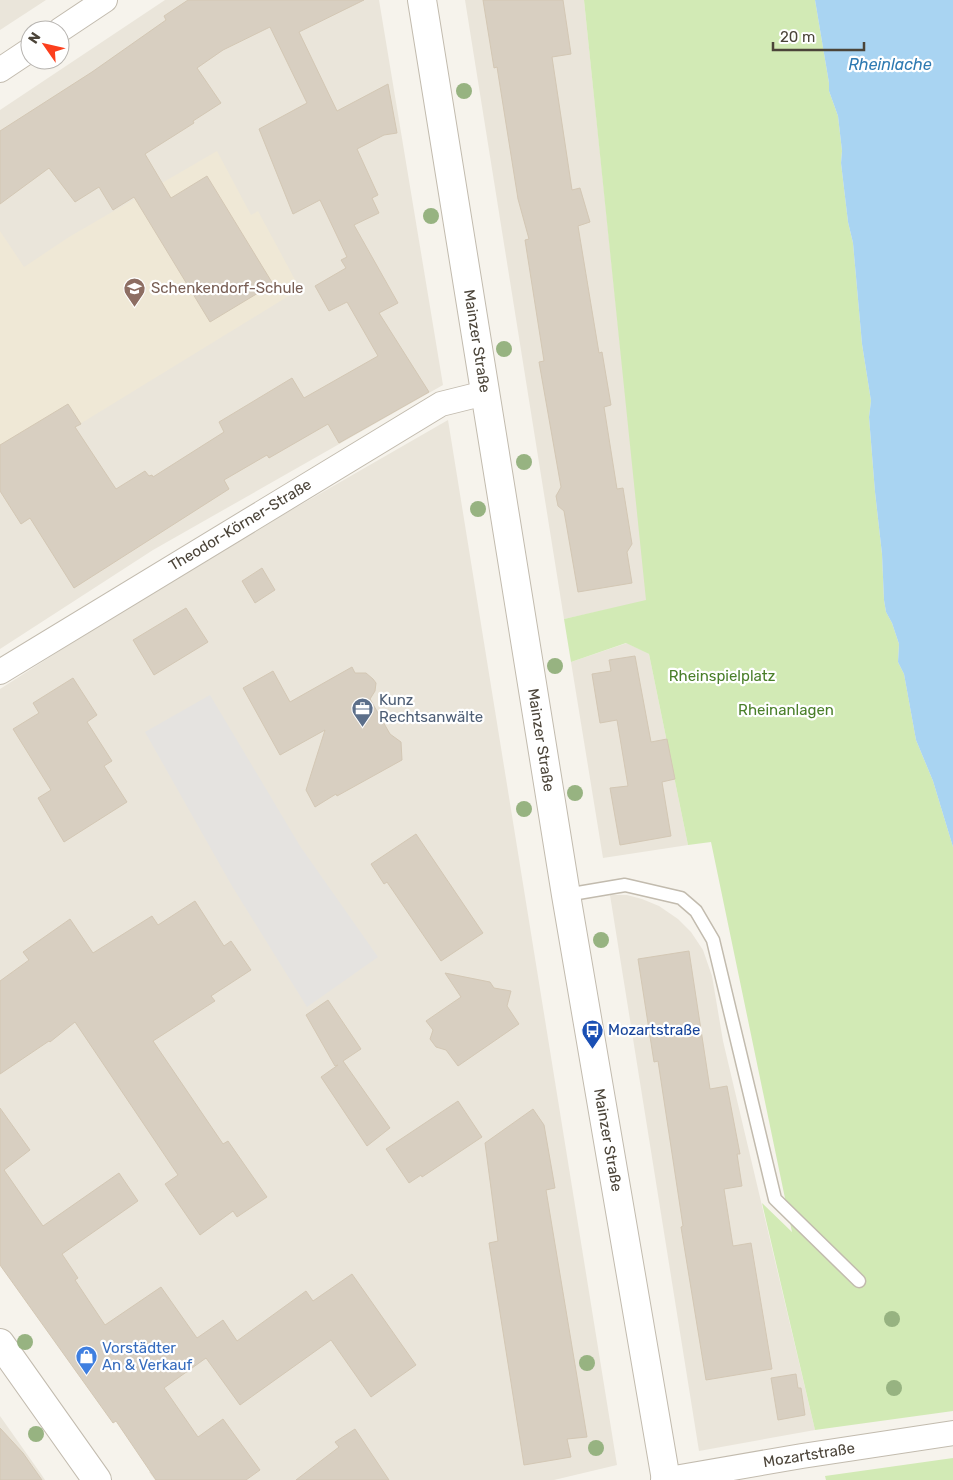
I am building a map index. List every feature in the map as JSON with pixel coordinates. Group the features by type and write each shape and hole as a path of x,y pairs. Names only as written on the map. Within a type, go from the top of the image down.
{"street":[{"path":"70,23 105,0"},
{"name":"Mainzer Straße","path":"422,0 566,895 665,1480"},
{"path":"0,70 20,57"},
{"name":"Theodor-Körner-Straße","path":"0,672 441,404 485,393"},
{"path":"0,1343 97,1480"},
{"name":"Mozartstraße","path":"665,1480 802,1456 953,1433"}],"lane":[{"path":"566,895 625,885 681,898 696,910 713,940 775,1200 860,1282"}],"shaded area":[{"path":"0,0 46,0 0,30"},
{"path":"165,0 379,0 443,385 153,550 0,649 0,110 60,70 70,70 70,63"},
{"path":"465,0 584,0 647,601 564,619"},
{"name":"Schenkendorf-Schule","path":"217,151 251,215 258,211 300,289 0,473 0,231 24,267 69,237"},
{"path":"448,420 617,1465 554,1480 155,1480 149,1472 153,1470 132,1440 0,1265 0,689 106,621 262,527"},
{"path":"627,643 649,654 688,845 603,858 571,662"},
{"path":"210,695 300,846 378,957 307,1007 232,886 145,732"},
{"path":"610,895 627,895 659,906 678,919 691,932 703,950 712,976 723,1041 815,1430 699,1451"},
{"path":"0,1416 41,1474 45,1480 0,1480"}],"green space":[{"name":"Rheinanlagen","path":"584,0 815,0 829,91 838,116 842,151 841,163 848,222 853,243 862,344 871,401 869,417 882,554 884,600 886,612 899,644 898,662 904,674 916,740 933,781 953,847 953,1411 815,1430 762,1203 792,1232 711,842 688,845 649,654 626,643 571,662 564,619 646,600"},
{"path":"953,1458 953,1480 826,1480 825,1476"}],"water":[{"name":"Rheinlache","path":"815,0 953,0 953,847 933,781 916,740 904,674 898,662 899,644 886,612 884,600 882,554 869,417 871,401 862,344 853,243 848,222 841,163 842,151 838,116 829,91"}],"building":[{"path":"188,0 364,0 299,32 337,111 388,84 397,133 384,135 357,149 378,195 372,198 379,213 354,225 398,303 379,313 429,392 339,443 328,424 269,458 267,455 224,480 229,489 74,588 30,518 21,524 0,491 0,445 68,404 81,424 75,427 116,489 145,471 149,476 152,475 153,477 224,432 219,422 292,378 304,398 378,356 347,302 329,311 315,286 346,268 341,260 347,257 320,200 293,214 259,129 307,103 270,27 223,50 197,68 221,103 193,121 194,123 145,154 171,198 207,176 273,284 210,322 134,197 113,210 99,187 75,202 49,168 0,204 0,131 92,72 166,20 164,16"},
{"path":"483,0 563,0 571,54 552,57 572,190 580,188 590,222 578,226 599,353 602,352 611,405 604,407 617,489 623,488 632,544 627,552 632,583 578,592 564,511 558,506 556,496 561,487 539,362 544,361 525,240 529,239 518,199 497,67 494,68"},
{"path":"262,568 275,590 255,603 242,581"},
{"path":"186,608 208,642 154,675 133,640"},
{"path":"635,656 651,742 667,739 675,779 662,782 671,836 620,845 610,788 628,786 617,720 600,723 592,674 611,671 609,660"},
{"path":"352,667 355,673 366,673 376,683 375,691 370,699 390,734 401,742 402,760 315,807 306,790 325,730 280,755 243,688 273,671 290,702"},
{"path":"73,678 97,715 87,722 112,761 104,766 127,802 64,842 38,798 51,790 13,729 39,713 33,703"},
{"path":"416,834 483,933 441,961 387,882 384,884 371,864"},
{"path":"195,901 224,946 231,941 251,970 211,996 215,1001 153,1041 223,1144 228,1141 267,1197 237,1217 233,1211 200,1235 165,1184 178,1175 75,1022 50,1042 0,1074 0,981 29,960 23,952 70,919 93,953 152,916 158,925"},
{"path":"689,951 710,1089 727,1086 740,1154 737,1154 742,1186 724,1189 733,1246 751,1243 772,1369 706,1380 681,1227 683,1226 658,1061 654,1062 638,959"},
{"path":"445,973 490,982 494,988 511,991 507,1006 519,1024 458,1066 446,1050 436,1047 430,1039 433,1030 426,1021 461,997"},
{"path":"328,1000 361,1049 343,1061 390,1128 367,1146 321,1077 338,1065 335,1066 306,1015"},
{"path":"458,1101 482,1137 422,1177 421,1175 409,1183 386,1149"},
{"path":"0,1108 30,1150 4,1170 43,1226 119,1173 138,1201 62,1254 78,1278 75,1280 105,1325 161,1287 197,1338 223,1320 237,1341 306,1291 313,1301 352,1274 416,1365 371,1397 331,1340 240,1405 206,1358 164,1388 198,1437 223,1419 260,1470 246,1480 156,1480 116,1421 113,1423 0,1265"},
{"path":"533,1109 544,1125 555,1188 546,1190 587,1437 567,1439 571,1457 524,1465 489,1243 498,1241 485,1143"},
{"path":"796,1374 798,1388 801,1388 805,1415 778,1420 771,1378"},
{"path":"0,1428 23,1453 42,1480 0,1480"},
{"path":"355,1429 389,1480 296,1480 339,1447 335,1442"}],"place":[{"name":"Schenkendorf-Schule","path":"135,307"},
{"name":"Kunz Rechtsanwälte","path":"363,728"},
{"name":"Mozartstraße","path":"592,1049"},
{"name":"Vorstädter An & Verkauf","path":"86,1376"}],"park label":[{"name":"Rheinspielplatz","path":"722,676"}]}
